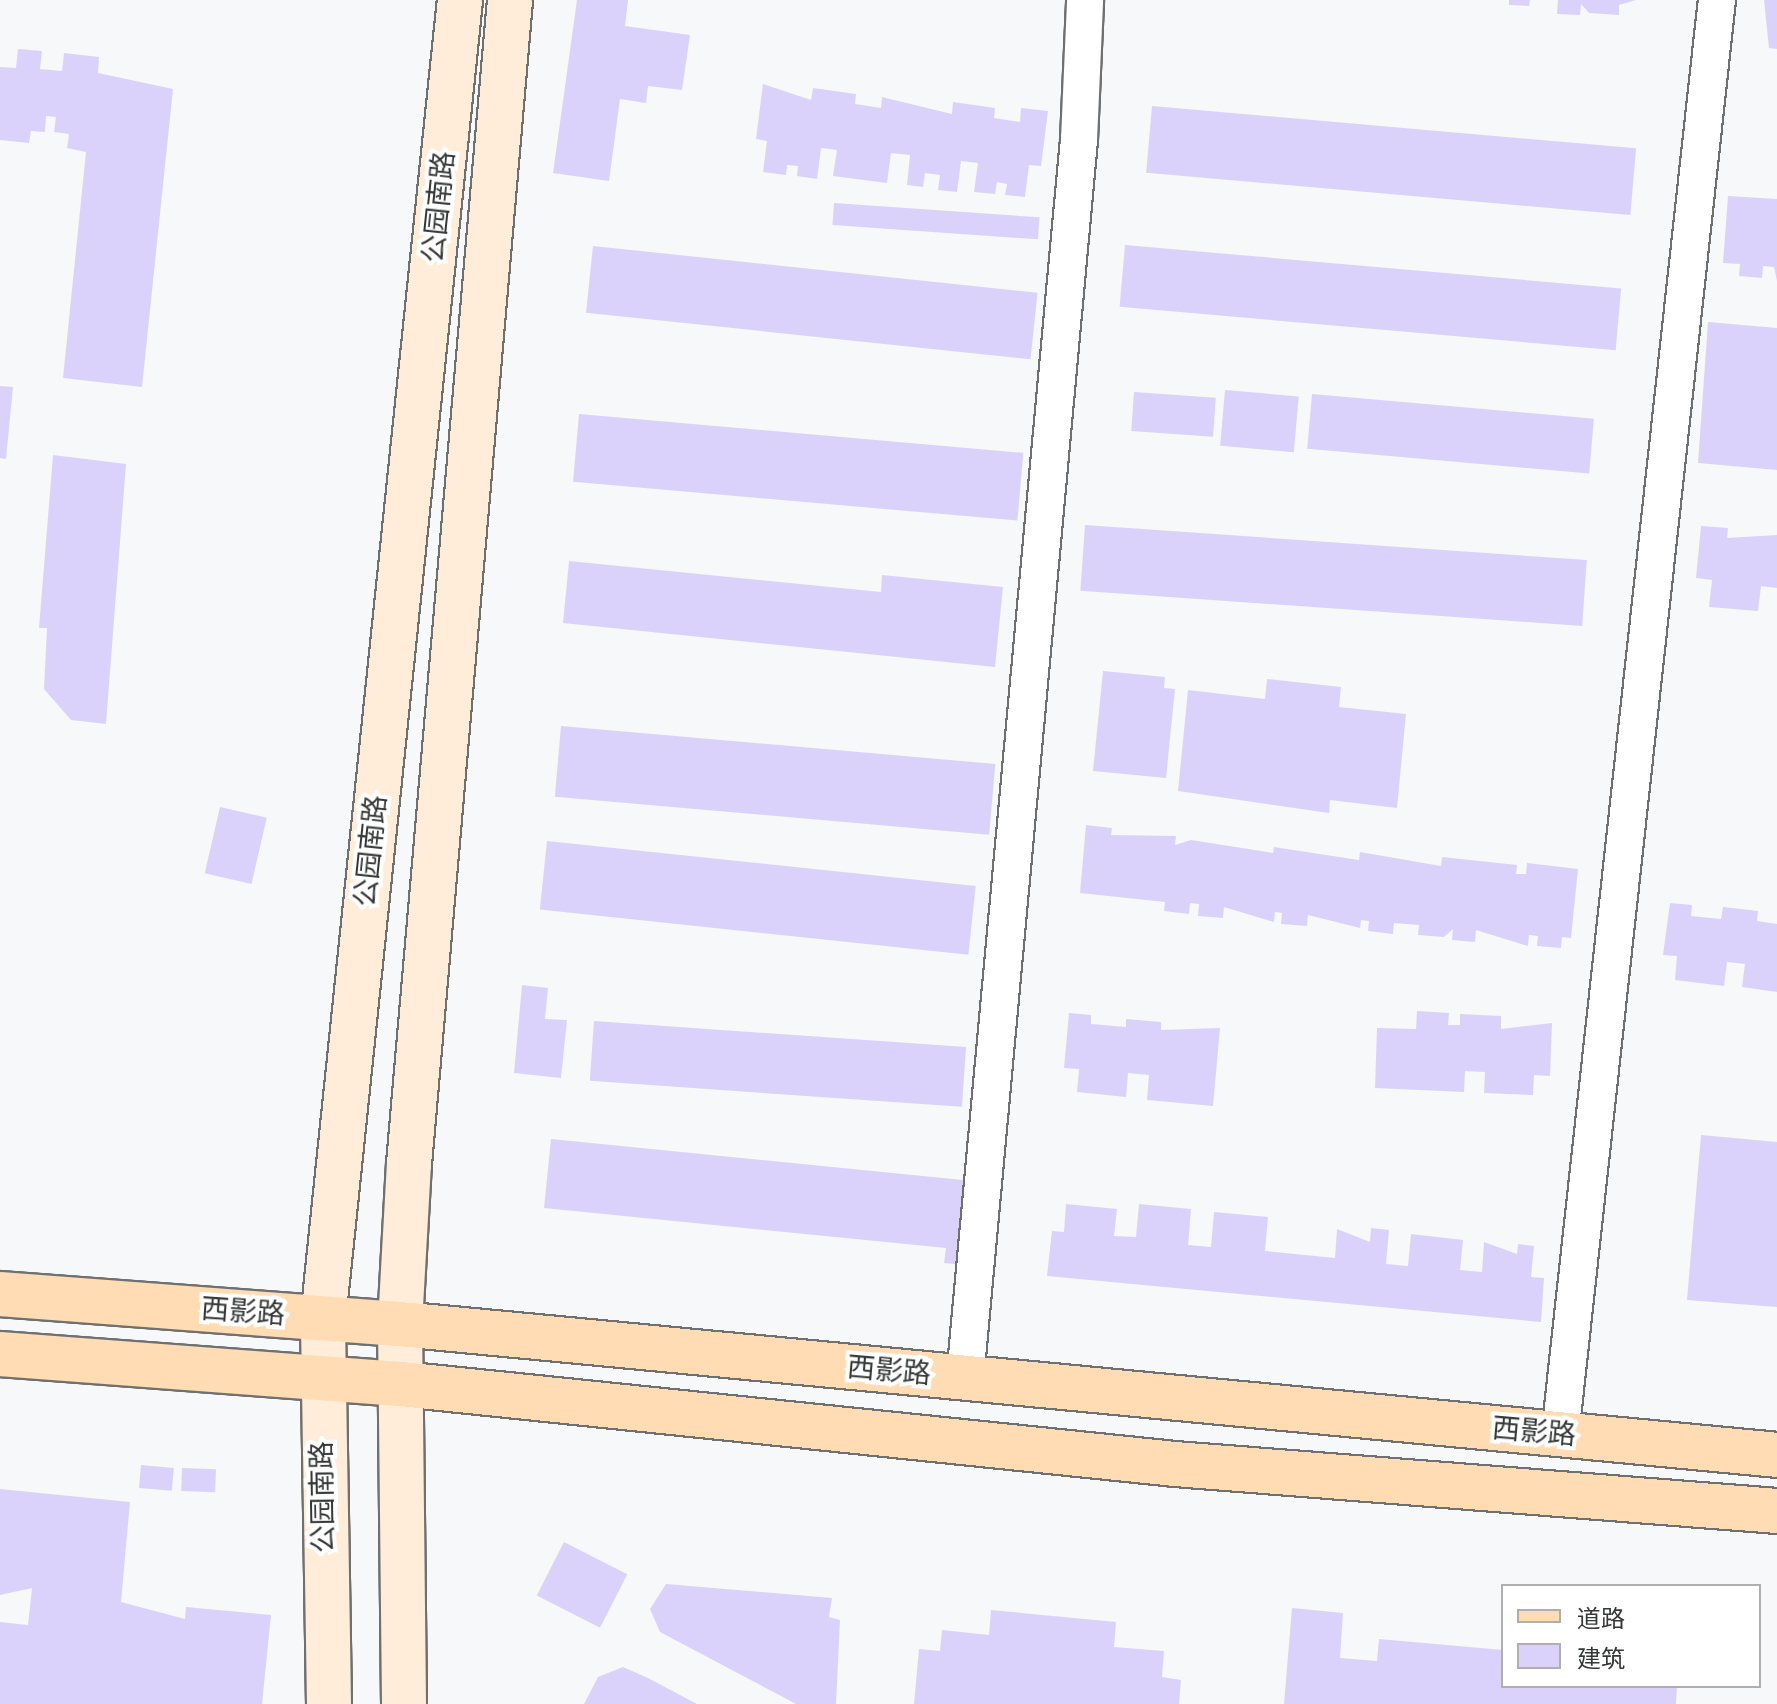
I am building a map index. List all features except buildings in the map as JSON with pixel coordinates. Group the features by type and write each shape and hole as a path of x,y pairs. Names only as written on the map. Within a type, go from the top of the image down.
{"main road":[{"name":"公园南路","path":"329,1704 321,1381 323,1319 460,0"},
{"name":"公园南路","path":"404,1704 400,1324 510,0"},
{"name":"西影路","path":"0,1294 400,1324 1777,1455"},
{"path":"0,1354 321,1381 401,1384 1175,1464 1777,1511"}],"street":[{"path":"965,1378 1085,0"},
{"path":"1560,1435 1717,0"}]}
